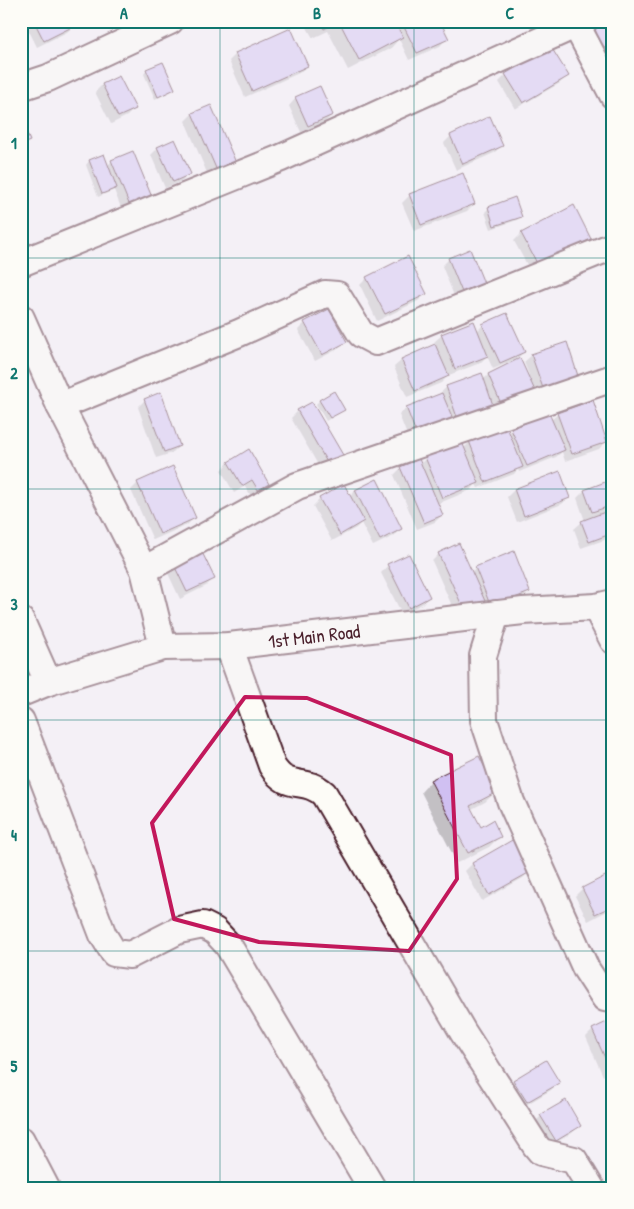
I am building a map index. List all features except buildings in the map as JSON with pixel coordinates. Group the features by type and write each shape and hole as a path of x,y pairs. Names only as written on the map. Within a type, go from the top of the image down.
{"street":[{"path":"21,87 48,78 170,21"},
{"path":"21,263 281,158 578,22 613,96"},
{"path":"60,406 239,333 325,294 337,295 362,334 376,342 613,246"},
{"path":"21,318 60,406 144,570 163,647"},
{"path":"144,570 297,486 613,378"},
{"path":"605,605 613,640"},
{"name":"1st Main Road","path":"21,693 48,682 163,647 229,646 522,611 605,605"},
{"path":"496,614 483,656 484,720 511,802 586,970 605,998 613,999"},
{"path":"21,621 48,682"},
{"path":"229,646 272,766 277,775 286,781 317,788 324,794 463,1032 536,1146 541,1152 574,1160 591,1188"},
{"path":"21,721 103,935 114,953 130,955 179,930 187,928 203,925 215,931 228,945 372,1188"},
{"path":"21,1140 46,1188"}],"highlighted area":[{"path":"245,697 307,698 451,755 457,879 409,951 259,942 174,919 152,823"}]}
